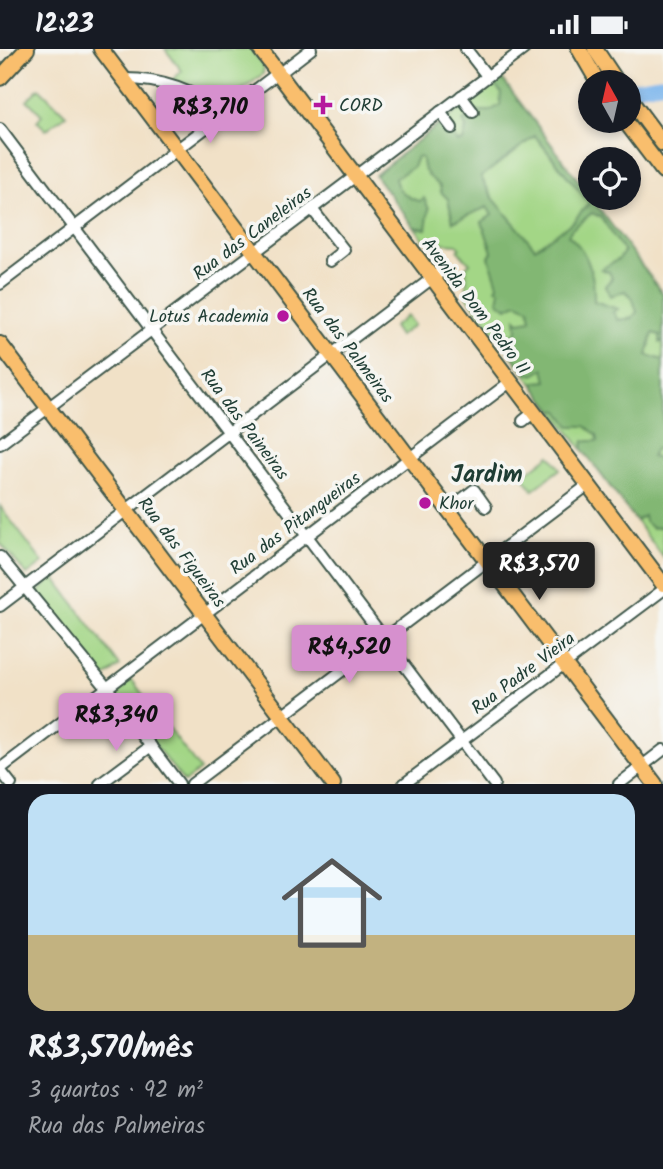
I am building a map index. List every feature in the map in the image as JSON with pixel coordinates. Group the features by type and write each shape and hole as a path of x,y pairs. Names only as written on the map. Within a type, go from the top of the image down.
{"main road":[{"path":"0,78 27,49"},
{"name":"Rua das Palmeiras","path":"101,49 655,784"},
{"name":"Avenida Dom Pedro II","path":"260,49 281,71 435,276 663,570"},
{"name":"Avenida Dom Pedro II","path":"270,49 281,71"},
{"path":"579,49 591,70"},
{"path":"597,49 609,70"},
{"path":"641,114 663,143"},
{"path":"634,133 663,171"},
{"name":"Avenida Dom Pedro II","path":"435,276 510,382 528,417 588,485 663,584"},
{"name":"Rua das Figueiras","path":"0,344 333,784"}],"street":[{"path":"0,284 311,49"},
{"path":"466,49 487,76"},
{"name":"Rua das Caneleiras","path":"0,444 524,49"},
{"path":"125,79 180,88 225,114"},
{"path":"461,96 473,112"},
{"path":"440,112 452,128"},
{"name":"Rua das Paineiras","path":"0,129 494,784"},
{"path":"312,209 344,250 330,261"},
{"path":"0,606 435,276"},
{"name":"Rua das Pitangueiras","path":"0,769 510,382"},
{"path":"192,784 588,485"},
{"path":"448,510 474,491 486,507"},
{"path":"0,557 23,589 107,688 179,784"},
{"name":"Rua Padre Vieira","path":"404,784 663,590"},
{"path":"100,784 151,746"},
{"path":"619,784 663,750"},
{"path":"0,769 11,784"}],"green space":[{"path":"165,49 251,49 264,66 263,74 225,103 219,104 171,81 182,71"},
{"path":"501,77 578,180 578,210 600,210 663,294 663,557 467,296 466,267 470,263 458,251 460,248 457,244 426,242 375,175"},
{"path":"501,77 578,180 578,189 535,136 481,177 493,198 535,248 573,222 583,210 600,210 663,294 663,342 660,342 660,335 653,333 647,355 663,360 663,450 655,449 651,457 660,459 663,465 663,527 652,528 645,522 644,516 636,521 582,449 584,441 598,441 597,435 585,426 570,426 559,411 553,410 535,387 535,382 547,381 544,369 534,375 524,372 496,334 504,331 513,335 517,330 516,319 519,322 531,320 529,308 517,303 507,308 498,301 500,291 496,288 498,285 489,257 492,252 482,222 492,215 487,207 453,222 448,199 425,170 422,158 417,157 413,167 395,178 404,193 420,201 424,198 429,209 426,229 414,227 375,175 443,121 457,142 463,141 466,128 463,121 477,111 490,111 500,105 501,92 493,83","holes":["592,213 601,217 624,252 619,259 601,269 609,272 612,278 605,286 610,296 625,291 632,297 637,312 632,318 618,320 613,312 618,309 594,301 593,282 586,256 568,235"]},
{"path":"39,88 66,115 46,130 37,121 42,115 27,100"},
{"path":"407,316 414,325 399,336 393,327"},
{"path":"550,455 560,469 533,490 523,476"},
{"path":"0,506 43,563 27,575 0,543"},
{"path":"54,577 120,666 105,677 37,593"},
{"path":"132,680 200,770 184,782 114,693"}],"waterway":[{"path":"641,87 663,83"}],"place":[{"name":"CORD","path":"323,105"},
{"name":"Lotus Academia","path":"283,316"},
{"name":"Khor","path":"425,503"}],"district":[{"name":"Jardim","path":"487,474"}]}
